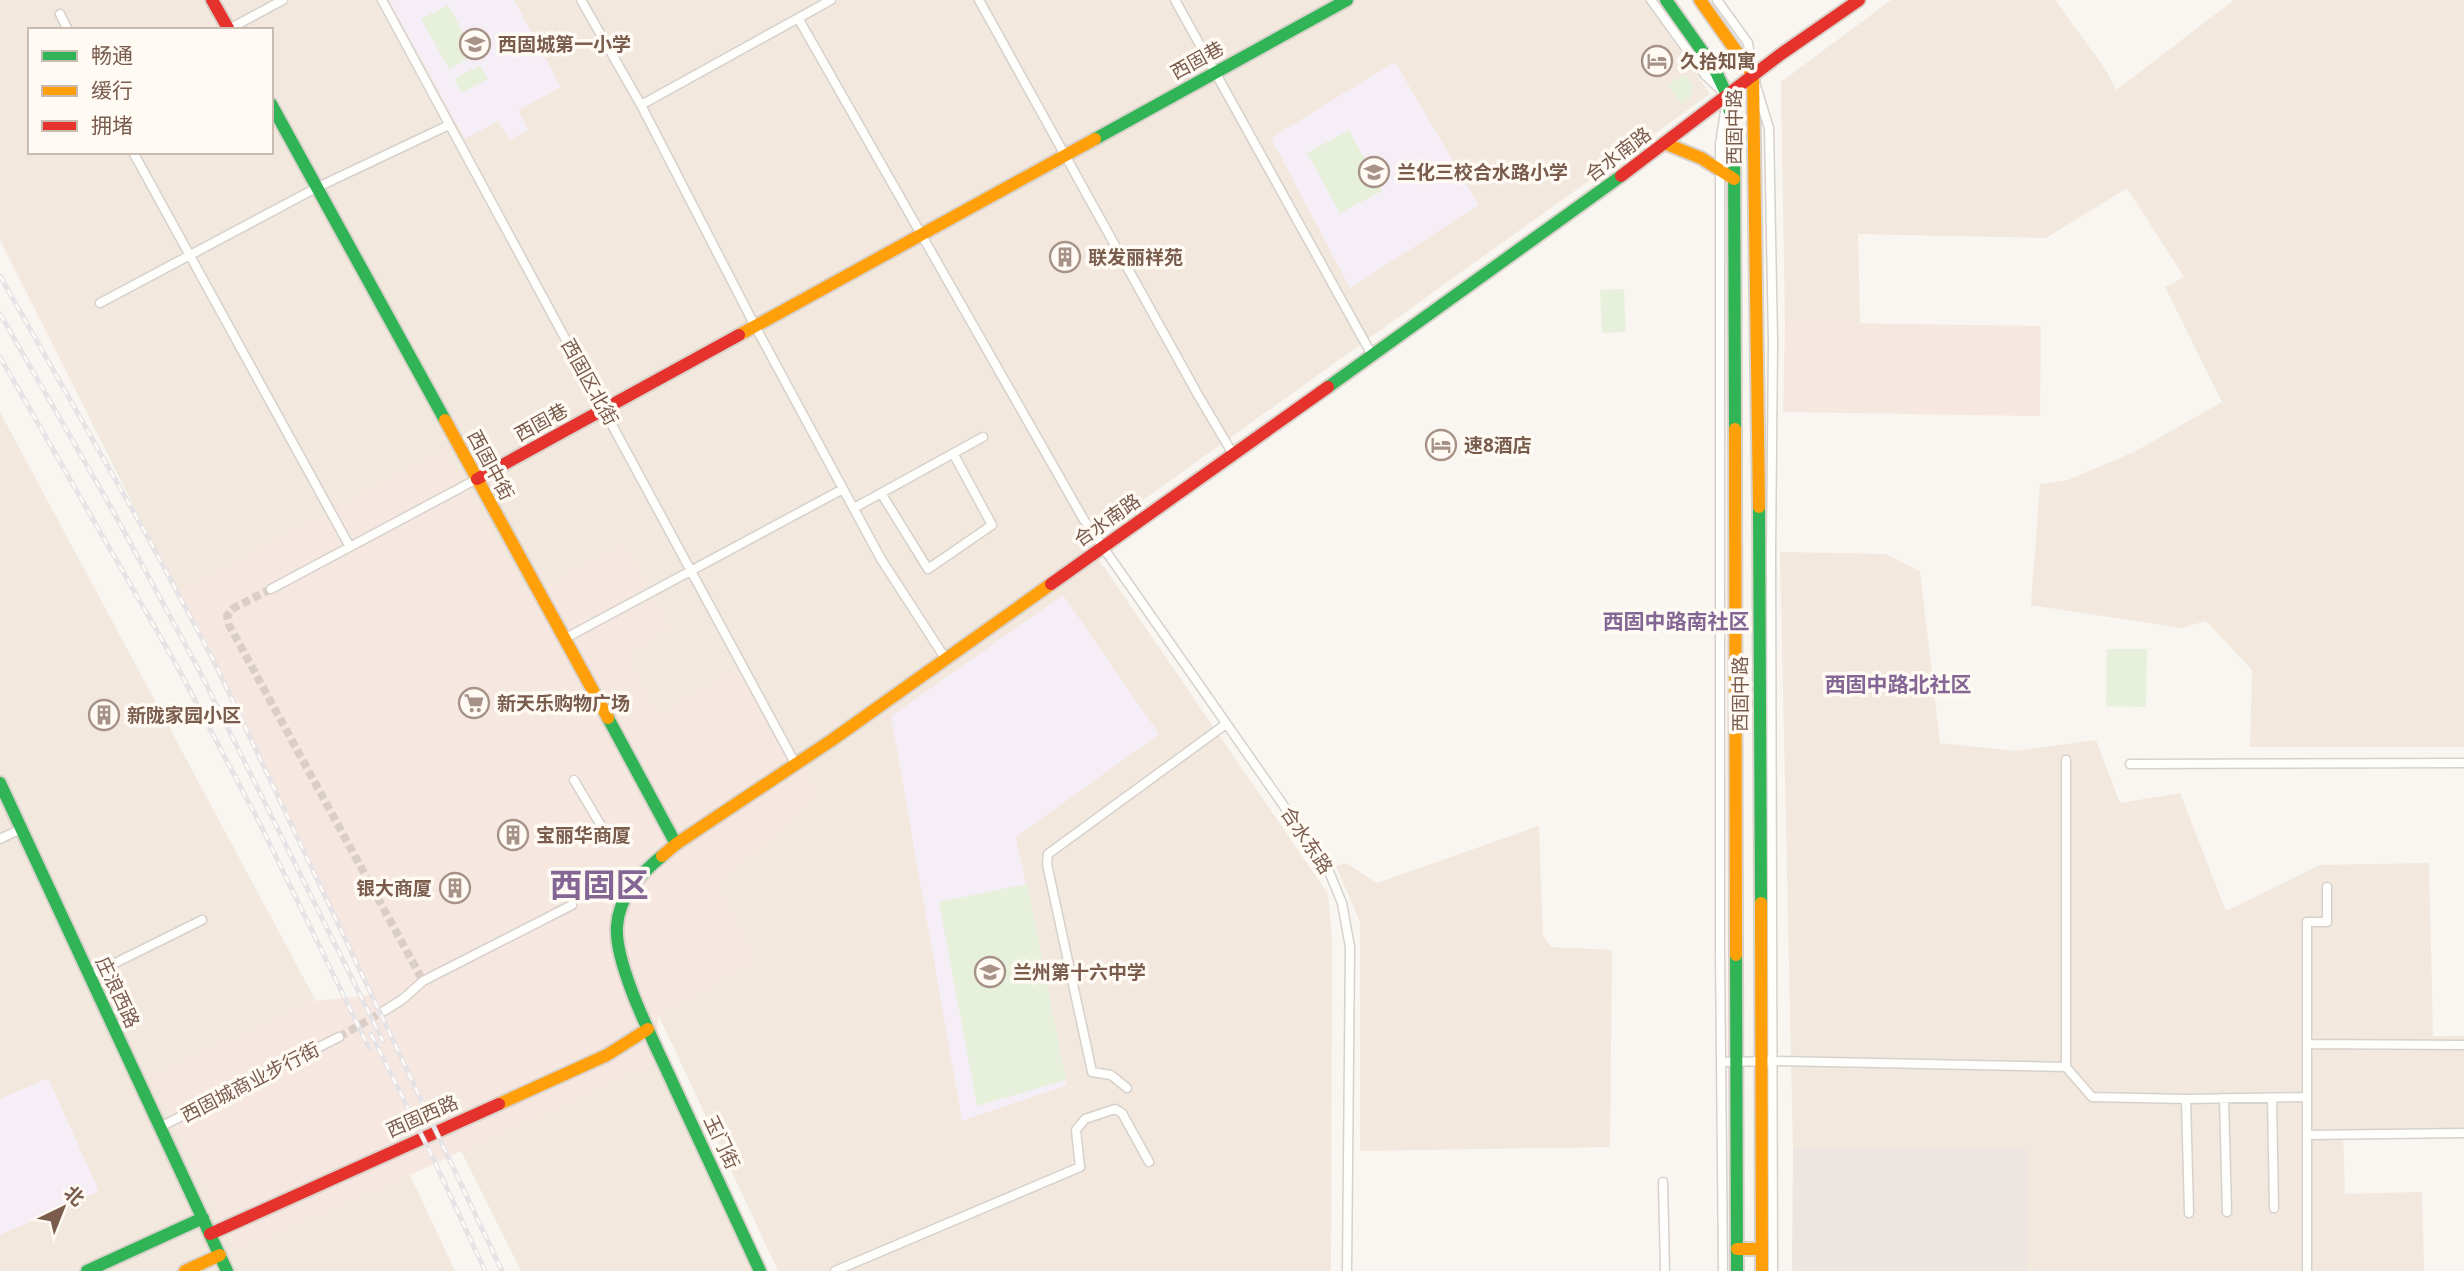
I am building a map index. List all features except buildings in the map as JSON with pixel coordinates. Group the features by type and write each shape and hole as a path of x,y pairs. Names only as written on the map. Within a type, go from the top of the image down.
{"main road":[{"path":"212,0 228,28"},
{"name":"西固巷","path":"477,479 1347,0"},
{"path":"1666,0 1714,68 1727,95"},
{"path":"1700,0 1753,75"},
{"name":"合水南路","path":"648,1029 617,948 617,925 622,894 643,872 676,844 796,765 1578,209 1753,75 1858,0"},
{"name":"西固中路","path":"1753,75 1767,1061 1762,1271"},
{"name":"西固中路","path":"1727,95 1734,138 1737,1271"},
{"name":"西固中街","path":"273,108 676,844"},
{"path":"1664,143 1720,167 1734,179"},
{"path":"1736,503 1759,503"},
{"name":"庄浪西路","path":"0,783 220,1255"},
{"name":"西固西路","path":"210,1234 607,1055 648,1029"},
{"name":"玉门街","path":"648,1029 760,1271"},
{"path":"87,1271 203,1218"},
{"path":"1737,1249 1762,1249"},
{"path":"185,1271 220,1255 227,1271"}],"street":[{"path":"231,28 283,0"},
{"name":"西固区北街","path":"382,0 796,765"},
{"path":"581,0 641,105 755,326 881,559 945,658"},
{"path":"641,105 831,0"},
{"path":"979,0 1233,454"},
{"path":"1175,0 1372,355"},
{"path":"1651,0 1705,75 1727,95 1720,144 1723,1271"},
{"path":"1717,0 1748,43 1753,75 1769,128 1773,342 1767,1061 1773,1271"},
{"path":"60,14 67,28"},
{"path":"798,18 920,234"},
{"path":"100,303 318,187 449,125"},
{"path":"135,154 351,547"},
{"name":"合水东路","path":"920,234 1084,520 1328,869 1342,903 1350,947 1347,1271"},
{"path":"854,508 983,436"},
{"path":"881,493 928,569 992,525 953,453"},
{"name":"西固巷","path":"271,590 477,479"},
{"path":"564,639 844,489"},
{"path":"1127,1088 1111,1075 1092,1072 1047,864 1048,853 1226,724"},
{"path":"2066,760 2066,1067 2092,1097 2307,1097"},
{"path":"2130,764 2464,764"},
{"path":"574,780 609,839"},
{"path":"0,839 21,830"},
{"path":"2307,1271 2307,922 2327,922 2327,887"},
{"path":"384,1011 423,981 572,905"},
{"path":"89,976 202,920"},
{"name":"西固城商业步行街","path":"160,1127 339,1037"},
{"path":"2307,1044 2464,1045"},
{"path":"1722,1062 2066,1067"},
{"path":"2224,1098 2227,1212"},
{"path":"2272,1098 2274,1208"},
{"path":"2186,1099 2189,1213"},
{"path":"835,1271 1080,1167 1076,1130 1085,1119 1115,1109 1122,1113 1149,1161"},
{"path":"2307,1135 2464,1133"},
{"path":"1663,1182 1665,1271"}],"shaded area":[{"path":"0,0 1645,0 1710,94 1086,541 1328,894 1332,939 1331,1271 778,1271 658,1014 755,961 718,886 817,793 741,667 657,716 626,656 624,544 528,597 444,451 178,594 0,240"},
{"name":"西固城第一小学","path":"514,0 561,87 518,110 528,130 509,140 498,121 465,139 390,2"},
{"path":"1891,0 2055,0 2106,70 2116,90 2234,0 2464,0 2464,747 2250,747 2252,670 2206,621 2181,628 2031,605 2040,484 2068,480 2136,451 2222,402 2165,287 2184,277 2127,188 2046,238 1858,234 1860,323 1785,322 1781,82"},
{"name":"兰化三校合水路小学","path":"1395,62 1479,205 1350,288 1271,138"},
{"path":"1785,322 2041,326 2040,416 1783,412"},
{"path":"0,412 316,1001 153,1076 235,1249 410,1175 455,1271 0,1271"},
{"path":"444,450 528,597 624,544 669,628 626,656 657,716 741,667 818,793 718,886 755,961 658,1014 657,1061 410,1175 235,1249 153,1076 316,1001 373,995 178,594"},
{"path":"1780,552 1885,554 1920,571 1940,743 2016,751 2096,740 2120,803 2180,793 2226,911 2320,865 2429,863 2433,1036 2464,1036 2464,1131 2343,1134 2345,1194 2422,1192 2424,1271 2027,1271 2027,1149 1793,1148"},
{"name":"兰州第十六中学","path":"1063,595 1159,734 1016,837 1067,1085 962,1121 891,716"},
{"path":"1539,826 1543,936 1551,947 1612,950 1610,1147 1360,1151 1360,922 1336,866 1346,863 1377,883"},
{"path":"657,1061 756,1271 521,1271 461,1151"},
{"path":"48,1078 99,1191 0,1235 0,1099"},
{"path":"1793,1148 2028,1149 2027,1271 1792,1271"}],"green space":[{"path":"448,5 476,55 449,69 421,19"},
{"path":"480,65 488,79 461,93 454,79"},
{"path":"1685,74 1693,85 1690,98 1682,104 1668,85"},
{"path":"1349,130 1382,191 1340,213 1307,153"},
{"path":"1624,289 1626,332 1602,333 1600,290"},
{"path":"2107,649 2147,649 2146,707 2106,706"},
{"path":"1027,884 1066,1080 977,1106 939,902"}],"tunnel":[{"path":"271,589 232,609 227,616 229,625 423,981"},
{"path":"339,1037 384,1011"}],"railway":[{"path":"0,276 145,532 214,661 502,1271"},
{"path":"0,314 113,511 199,670 383,1041"},
{"path":"0,357 177,666 261,826 369,1048"},
{"path":"371,1034 433,1158 485,1271"}],"traffic: fast":[{"path":"1095,139 1347,0"},
{"path":"1666,0 1714,68 1727,95 1734,138 1735,429"},
{"path":"273,108 445,420"},
{"path":"1328,387 1621,176"},
{"path":"1759,507 1761,903"},
{"path":"608,718 676,844"},
{"path":"0,783 227,1271"},
{"path":"662,856 632,886 622,905 617,926 622,963 648,1029 760,1271"},
{"path":"1736,955 1737,1271"},
{"path":"87,1271 203,1218"}],"traffic: slow":[{"path":"1700,0 1753,75 1759,507"},
{"path":"739,335 1095,139"},
{"path":"1664,143 1701,158 1734,179"},
{"path":"445,420 608,718"},
{"path":"1735,429 1736,955"},
{"path":"662,856 832,740 1051,584"},
{"path":"1761,903 1762,1271"},
{"path":"499,1104 607,1055 648,1029"},
{"path":"1737,1249 1762,1249"},
{"path":"185,1271 220,1255"}],"traffic: jam":[{"path":"212,0 228,28"},
{"path":"1621,176 1781,54 1859,0"},
{"path":"477,479 739,335"},
{"path":"1051,584 1328,387"},
{"path":"210,1234 499,1104"}],"place":[{"name":"西固城第一小学","path":"475,44"},
{"name":"久拾知寓","path":"1657,61"},
{"name":"兰化三校合水路小学","path":"1374,172"},
{"name":"联发丽祥苑","path":"1065,257"},
{"name":"速8酒店","path":"1441,445"},
{"name":"新天乐购物广场","path":"474,703"},
{"name":"新陇家园小区","path":"104,715"},
{"name":"宝丽华商厦","path":"513,835"},
{"name":"银大商厦","path":"455,888"},
{"name":"兰州第十六中学","path":"990,972"}],"district":[{"name":"西固中路南社区","path":"1676,622"},
{"name":"西固中路北社区","path":"1898,685"},
{"name":"西固区","path":"599,885"}]}
